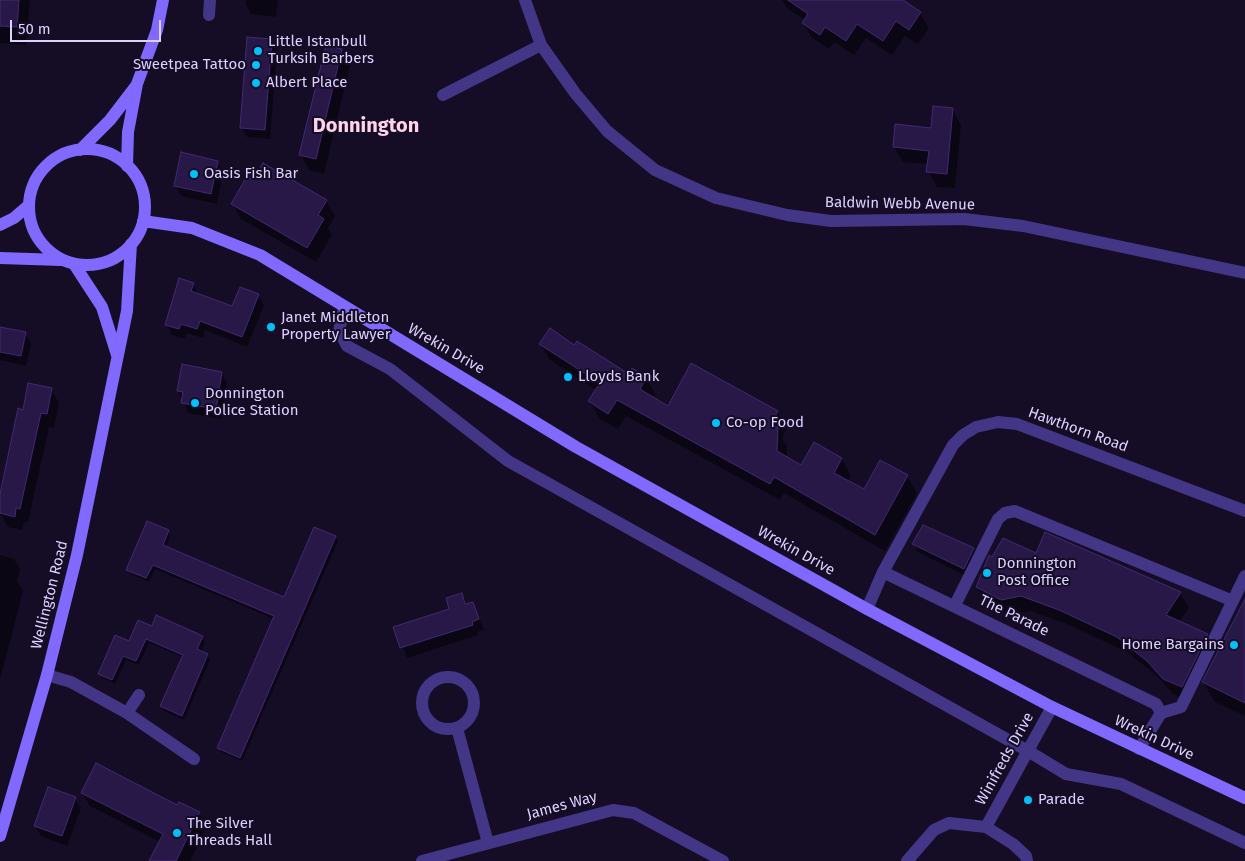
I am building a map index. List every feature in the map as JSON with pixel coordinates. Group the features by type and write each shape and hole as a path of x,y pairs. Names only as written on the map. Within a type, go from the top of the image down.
{"street":[{"path":"127,166 128,132 137,84 157,30 163,0"},
{"path":"209,15 210,0"},
{"name":"Baldwin Webb Avenue","path":"525,0 541,45 575,93 607,131 655,170 716,198 787,214 831,220 964,219 1023,226 1245,273"},
{"path":"442,95 541,45"},
{"path":"80,150 110,120 137,84"},
{"path":"0,258 61,260 87,265 112,260 132,244 143,221 145,206 142,191 137,178 127,166 106,152 80,150 61,155 48,163 32,187 28,205 30,218 37,237 50,252 61,260"},
{"path":"0,225 14,218 28,205"},
{"name":"Wrekin Drive","path":"143,221 192,228 260,255 307,282 344,308 576,447 866,610 1052,707 1245,798"},
{"name":"Wellington Road","path":"0,836 47,675 77,555 127,311 132,244"},
{"name":"Wellington Road","path":"74,264 102,307 118,357"},
{"path":"344,308 339,331 347,346 390,369 508,461 1028,750 1066,774 1121,784 1245,843"},
{"name":"Hawthorn Road","path":"883,572 953,445 963,435 976,428 998,422 1017,424 1245,511"},
{"path":"955,605 998,520 1005,513 1015,511 1233,601"},
{"path":"866,610 883,572"},
{"name":"The Parade","path":"883,572 955,605 1156,704 1161,714"},
{"path":"1139,749 1161,714 1181,707 1245,576"},
{"path":"47,675 71,682 127,713 194,759"},
{"path":"457,677 470,687 474,694 474,711 470,718 457,728 441,728 428,720 424,713 422,697 426,689 439,678 457,677"},
{"path":"127,713 139,696"},
{"name":"Winifreds Drive","path":"986,827 1052,707"},
{"path":"457,728 488,843"},
{"name":"James Way","path":"422,861 613,810 634,813 723,861"},
{"name":"Winifreds Drive","path":"907,861 934,830 949,823 986,827 1013,844 1026,856 1027,861"}],"building":[{"path":"0,0 19,0 17,27 0,26"},
{"path":"788,0 903,0 921,12 909,30 896,21 883,41 857,24 846,41 825,27 820,35 802,23 808,14"},
{"name":"Albert Place","path":"247,37 272,39 265,130 240,128"},
{"path":"326,45 342,49 316,159 299,155"},
{"path":"933,106 953,108 947,174 926,172 929,151 893,147 895,124 931,128"},
{"path":"181,152 218,161 211,194 174,186"},
{"path":"263,163 327,200 318,215 324,219 307,248 231,204 247,176 253,180"},
{"path":"179,278 194,283 191,291 232,306 240,287 259,294 242,337 200,321 197,329 181,324 179,329 165,325"},
{"path":"0,327 26,332 21,356 0,352"},
{"path":"550,328 574,345 577,341 629,374 632,368 647,377 640,389 668,406 691,363 778,411 771,424 778,428 777,451 801,465 814,442 842,458 834,473 864,489 880,460 908,475 875,535 774,477 770,484 617,400 608,414 588,401 600,383 539,344"},
{"path":"182,364 222,372 216,409 181,403 183,392 177,391"},
{"path":"28,383 52,388 47,414 41,413 20,509 16,508 15,517 0,513 0,494 18,408 23,410"},
{"path":"147,521 169,530 163,545 284,597 314,527 336,536 240,758 217,748 274,616 153,565 146,578 126,570"},
{"path":"923,525 974,548 964,569 912,544"},
{"path":"1045,532 1181,592 1166,615 1208,634 1182,687 1163,679 1147,661 1117,637 1059,610 1021,596 1001,600 976,587 989,555 992,557 1003,538 1036,553"},
{"path":"462,593 465,604 473,602 479,619 472,622 473,625 400,648 393,627 449,609 446,598"},
{"name":"Home Bargains","path":"1245,599 1245,703 1202,682"},
{"path":"156,615 203,636 197,649 208,654 182,716 160,706 183,655 146,639 136,661 123,656 112,680 98,674 115,635 129,641 138,620 152,626"},
{"path":"96,763 177,805 179,802 200,812 176,861 149,861 163,834 81,793"},
{"path":"48,787 76,797 62,836 34,826"}],"place":[{"name":"Little Istanbull Turksih Barbers","path":"258,51"},
{"name":"Sweetpea Tattoo","path":"256,65"},
{"name":"Albert Place","path":"256,83"},
{"name":"Oasis Fish Bar","path":"194,174"},
{"name":"Janet Middleton Property Lawyer","path":"271,327"},
{"name":"Lloyds Bank","path":"568,377"},
{"name":"Donnington Police Station","path":"195,403"},
{"name":"Co-op Food","path":"716,423"},
{"name":"Donnington Post Office","path":"987,573"},
{"name":"Home Bargains","path":"1234,645"},
{"name":"Parade","path":"1028,800"},
{"name":"The Silver Threads Hall","path":"177,833"}],"district":[{"name":"Donnington","path":"366,126"}]}
